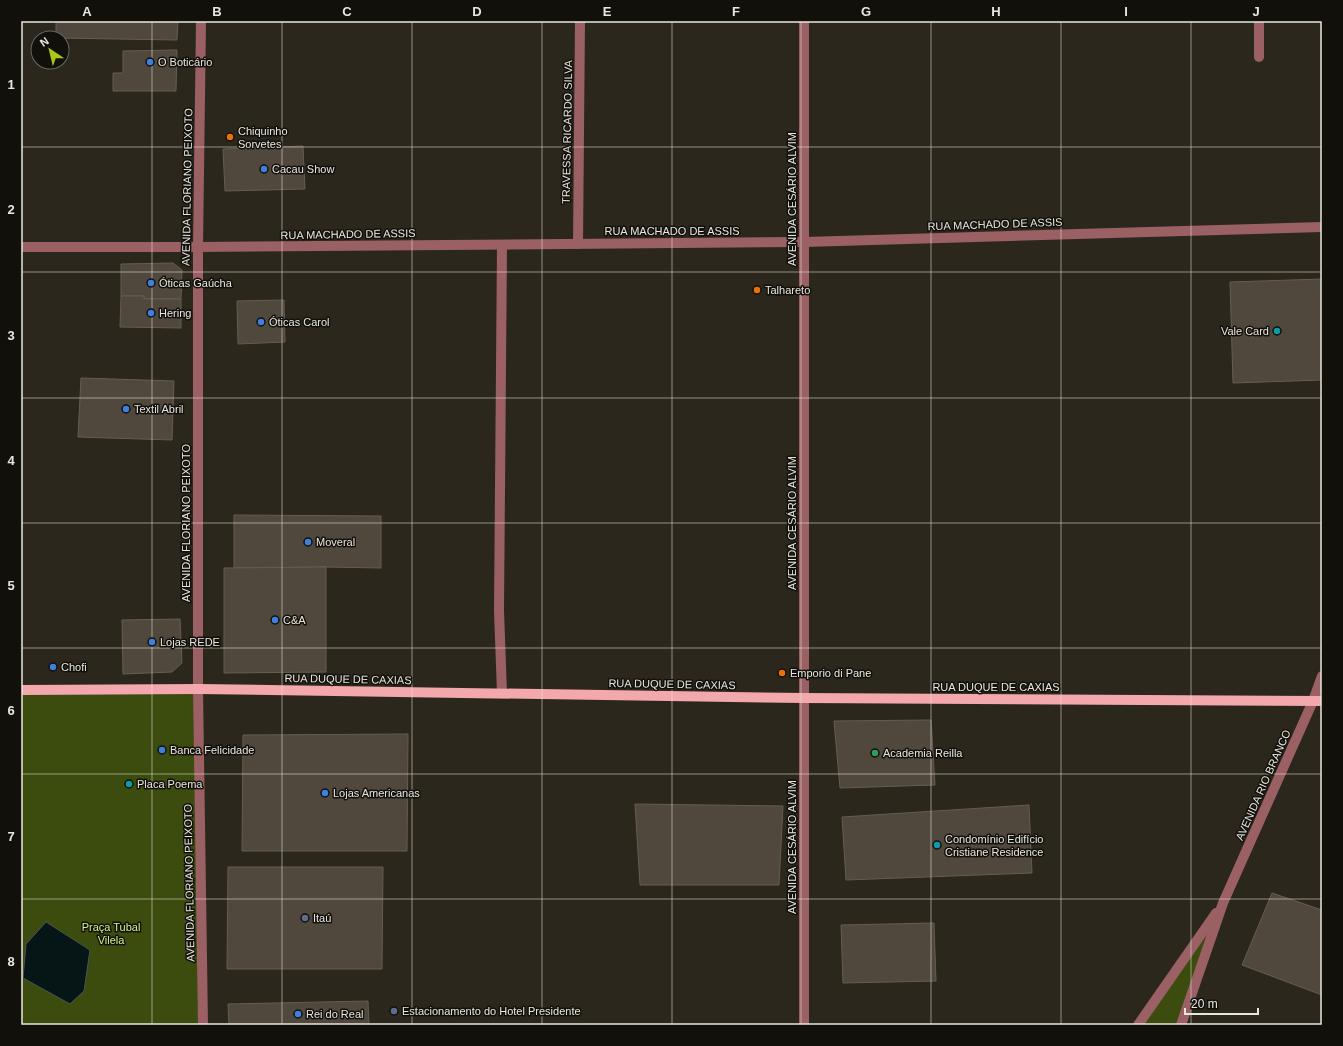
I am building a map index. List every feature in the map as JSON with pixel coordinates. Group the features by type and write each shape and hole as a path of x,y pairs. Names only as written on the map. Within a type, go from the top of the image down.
{"main road":[{"name":"RUA DUQUE DE CAXIAS","path":"21,690 198,689 804,698 1318,701"}],"street":[{"name":"AVENIDA FLORIANO PEIXOTO","path":"201,21 198,247 198,689 203,1025"},
{"name":"TRAVESSA RICARDO SILVA","path":"578,244 580,21"},
{"name":"AVENIDA CESÁRIO ALVIM","path":"804,21 804,1025"},
{"path":"1259,21 1259,57"},
{"name":"RUA MACHADO DE ASSIS","path":"21,247 804,242 1322,227"},
{"path":"502,244 499,611 502,693"},
{"name":"AVENIDA RIO BRANCO","path":"1223,903 1318,701 1322,676"},
{"path":"1138,1025 1223,903"},
{"path":"1181,1025 1223,903"}],"green space":[{"name":"Praça Tubal Vilela","path":"198,689 203,1025 21,1025 21,690"},
{"path":"1223,903 1181,1025 1138,1025"}],"shaded area":[{"path":"46,922 90,950 84,991 70,1004 23,978 26,944"}],"building":[{"path":"56,21 178,21 177,40 70,38 70,30 56,30"},
{"name":"O Boticário","path":"177,50 176,91 113,91 113,73 123,73 123,51"},
{"name":"Cacau Show","path":"303,146 305,189 225,191 223,149"},
{"name":"Óticas Gaúcha","path":"173,263 182,270 181,299 144,299 144,296 121,296 121,264"},
{"name":"Vale Card","path":"1322,279 1322,380 1233,383 1230,282"},
{"name":"Hering","path":"121,296 144,296 144,299 181,299 181,328 120,327"},
{"name":"Óticas Carol","path":"284,300 285,342 238,344 237,301"},
{"name":"Textil Abril","path":"81,378 174,381 172,440 78,437"},
{"name":"Moveral","path":"234,515 381,516 381,568 234,568"},
{"name":"C&A","path":"326,567 326,672 224,673 224,568"},
{"name":"Lojas REDE","path":"180,619 182,663 172,672 123,674 122,620"},
{"path":"931,720 935,785 840,788 834,721"},
{"name":"Lojas Americanas","path":"408,734 407,851 242,851 243,735"},
{"path":"635,804 783,806 779,885 640,885"},
{"name":"Condomínio Edifício Cristiane Residence","path":"1029,805 1032,873 846,880 842,817"},
{"name":"Itaú","path":"228,867 383,867 382,969 227,969"},
{"path":"1272,893 1322,910 1322,995 1242,965"},
{"path":"934,923 936,981 843,983 841,925"},
{"name":"Rei do Real","path":"368,1001 369,1025 229,1025 228,1004"}],"place":[{"name":"O Boticário","path":"150,62"},
{"name":"Chiquinho Sorvetes","path":"230,137"},
{"name":"Cacau Show","path":"264,169"},
{"name":"Óticas Gaúcha","path":"151,283"},
{"name":"Talhareto","path":"757,290"},
{"name":"Hering","path":"151,313"},
{"name":"Óticas Carol","path":"261,322"},
{"name":"Vale Card","path":"1277,331"},
{"name":"Textil Abril","path":"126,409"},
{"name":"Moveral","path":"308,542"},
{"name":"C&A","path":"275,620"},
{"name":"Lojas REDE","path":"152,642"},
{"name":"Chofi","path":"53,667"},
{"name":"Emporio di Pane","path":"782,673"},
{"name":"Banca Felicidade","path":"162,750"},
{"name":"Academia Reilla","path":"875,753"},
{"name":"Placa Poema","path":"129,784"},
{"name":"Lojas Americanas","path":"325,793"},
{"name":"Condomínio Edifício Cristiane Residence","path":"937,845"},
{"name":"Itaú","path":"305,918"},
{"name":"Estacionamento do Hotel Presidente","path":"394,1011"},
{"name":"Rei do Real","path":"298,1014"}]}
